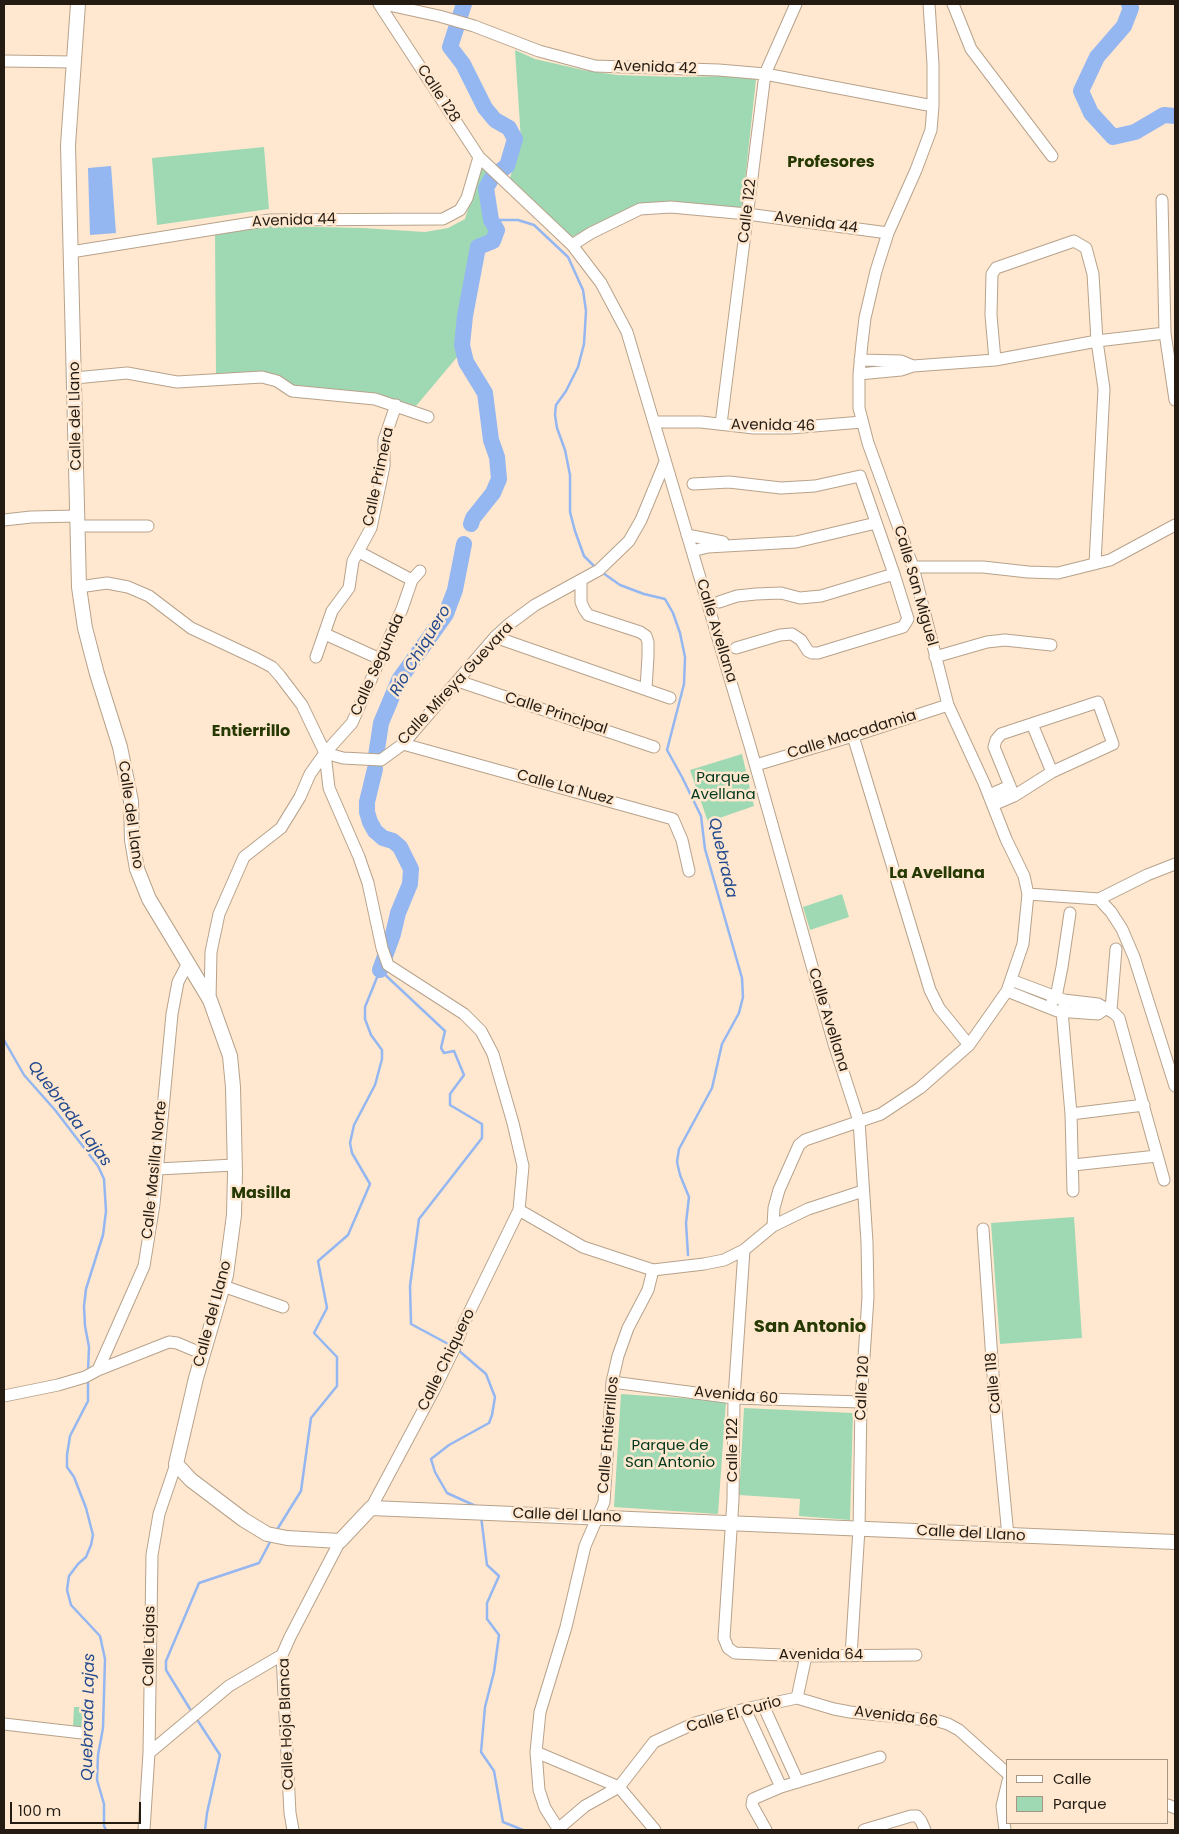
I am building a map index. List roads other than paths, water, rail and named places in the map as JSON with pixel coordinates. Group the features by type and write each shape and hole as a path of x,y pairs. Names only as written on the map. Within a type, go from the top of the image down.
{"main road":[{"name":"Calle del Llano","path":"78,4 68,146 79,587 85,628 94,664 120,747 131,801 132,840 136,869 149,899 210,1000 230,1056 233,1095 234,1215 223,1286 196,1378 176,1464"},
{"path":"176,1464 199,1485 244,1520 267,1534 287,1538 340,1541 371,1508"},
{"name":"Calle del Llano","path":"371,1508 1175,1542"}],"street":[{"name":"Calle 128","path":"379,4 483,161 503,179"},
{"name":"Avenida 42","path":"384,4 474,26 539,51 595,66 719,70 764,74 933,106"},
{"name":"Calle 122","path":"721,424 764,74 796,4"},
{"name":"Calle San Miguel","path":"929,4 933,64 931,130 916,170 888,233 876,271 865,318 860,360 860,408 862,422 913,567 948,705 1024,876 1028,894"},
{"path":"953,4 971,49 1052,156"},
{"path":"4,61 74,62"},
{"name":"Avenida 44","path":"71,252 270,220 443,220 460,210 483,161"},
{"name":"Calle Avellana","path":"503,179 572,245 602,283 627,332 756,765 834,1044 860,1121"},
{"path":"1162,200 1165,333 1175,400"},
{"name":"Avenida 44","path":"572,245 640,208 671,207 747,214 888,233"},
{"path":"995,360 991,315 992,274 996,268 1074,242 1086,248 1093,274 1097,341 1104,389 1095,564"},
{"path":"859,374 901,370 913,366 995,360 1097,341 1165,333"},
{"path":"860,360 901,361 913,366"},
{"path":"75,378 127,373 177,382 262,377 277,381 292,391 375,399 428,417"},
{"name":"Calle Primera","path":"316,657 332,611 349,588 353,561 371,528 384,466 384,440 396,406"},
{"name":"Avenida 46","path":"655,422 701,422 754,428 790,428 862,422"},
{"name":"Calle Mireya Guevara","path":"325,753 343,758 381,760 403,744 495,637 508,625 535,605 599,570 629,541 641,520 665,462"},
{"path":"693,484 729,482 782,488 815,486 860,476 908,619 903,627 818,653 808,651 801,640 792,634 780,635 736,648"},
{"path":"4,520 31,517 148,526"},
{"path":"692,551 708,547 796,542 876,523"},
{"path":"913,567 983,567 1058,573 1110,560 1175,525"},
{"path":"687,535 745,545"},
{"path":"359,552 412,580"},
{"name":"Calle Segunda","path":"210,1000 211,952 219,914 244,857 281,828 300,797 310,774 325,753 352,722 402,609 412,580 420,571"},
{"path":"719,602 737,596 756,594 781,593 800,598 821,596 894,574"},
{"path":"581,581 581,602 588,615 640,632 646,636 648,656 646,689"},
{"path":"79,587 107,583 128,587 149,596 191,628 272,667 302,705 325,753 329,788 365,874 382,948 388,965 464,1014 481,1031 493,1054 523,1166 519,1210 583,1247 653,1270 724,1260 744,1250 772,1226 808,1209 863,1191"},
{"path":"325,634 380,659"},
{"path":"495,637 670,698"},
{"path":"935,657 987,642 1005,640 1051,645"},
{"name":"Calle Principal","path":"458,681 654,746"},
{"path":"991,800 1012,791 1113,744 1098,702 1001,734 996,740 994,747 1012,791"},
{"name":"Calle Macadamia","path":"756,765 948,705"},
{"path":"1032,724 1052,772"},
{"path":"853,736 930,990 939,1008 970,1045"},
{"name":"Calle La Nuez","path":"403,744 673,819 682,840 688,871"},
{"path":"772,1226 779,1190 799,1145 804,1140 881,1114 920,1088 970,1045 1007,991 1023,944 1028,894 1099,899 1147,875 1175,864"},
{"path":"1099,899 1111,912 1122,929 1134,957 1175,1086"},
{"path":"1070,913 1058,1004 1070,1114 1073,1191"},
{"path":"1108,1010 1116,949"},
{"name":"Calle Masilla Norte","path":"98,1370 144,1266 158,1169 172,1014 178,982 188,963"},
{"path":"1011,980 1058,1004"},
{"path":"1007,991 1098,1014 1108,1010"},
{"path":"1108,1010 1119,1018 1164,1180"},
{"path":"1070,1114 1144,1104"},
{"name":"Calle 120","path":"851,1656 860,1529 861,1402 868,1297 868,1242 863,1191 860,1121"},
{"path":"1073,1165 1157,1156"},
{"path":"158,1169 234,1165"},
{"name":"Calle Chiquero","path":"371,1508 434,1390 519,1210"},
{"name":"Calle 118","path":"983,1229 994,1389 1008,1536"},
{"name":"Calle 122","path":"728,1648 724,1638 732,1523 734,1398 744,1250"},
{"name":"Calle Entierrillos","path":"559,1830 545,1808 538,1790 536,1752 540,1712 566,1627 585,1546 604,1502 612,1382 618,1356 628,1328 648,1290 653,1270"},
{"path":"223,1286 283,1307"},
{"path":"4,1396 58,1385 85,1377 169,1342 203,1354"},
{"name":"Avenida 60","path":"612,1382 734,1398 861,1402"},
{"name":"Calle Lajas","path":"144,1830 149,1753 152,1555 159,1514 176,1464"},
{"name":"Calle Hoja Blanca","path":"293,1830 290,1813 282,1655 340,1541"},
{"name":"Avenida 64","path":"728,1648 735,1653 806,1656 916,1655"},
{"path":"149,1753 229,1686 282,1655"},
{"name":"Calle El Curio","path":"619,1787 654,1742 695,1723 745,1709 796,1698 806,1656"},
{"name":"Avenida 66","path":"796,1698 850,1712 938,1720 958,1730 1006,1772"},
{"path":"763,1705 798,1782"},
{"path":"745,1709 781,1787"},
{"path":"4,1724 82,1733"},
{"path":"536,1752 619,1787 655,1830"},
{"path":"766,1830 752,1805 753,1799 781,1787 880,1757"},
{"path":"559,1830 585,1806 619,1787"},
{"path":"1005,1830 1002,1806 1006,1789"},
{"path":"864,1830 911,1816 917,1816 925,1830"}],"water":[{"path":"111,166 116,233 90,235 88,168"}],"waterway":[{"name":"Río Chiquero","path":"464,4 450,47 463,64 485,108 495,120 509,128 515,139 507,166 493,176 486,188 491,220 497,230 493,241 478,247 465,316 462,345 466,362 485,393 491,440 497,457 499,479 493,493 473,518 471,524"},
{"path":"1129,4 1131,8 1124,26 1097,57 1081,91 1091,113 1113,137 1135,132 1164,115 1175,116"},
{"name":"Quebrada","path":"491,220 518,220 534,225 568,257 583,290 586,311 584,344 578,367 566,391 556,405 555,415 570,475 570,512 575,531 584,556 596,568"},
{"name":"Río Chiquero","path":"376,756 381,723 399,680 446,614 455,590 464,544"},
{"name":"Quebrada","path":"603,573 620,585 665,599 673,613 680,633 685,657 684,684 667,750 701,816 705,849 742,978 743,997 739,1013 722,1044 712,1088 679,1149 677,1162 689,1197 686,1223 688,1255"},
{"name":"Río Chiquero","path":"375,769 367,802 370,822 375,831 383,838 393,841 400,847 411,869 410,884 398,913 393,934 380,970"},
{"path":"278,1528 301,1491 311,1418 337,1386 337,1357 314,1333 327,1308 318,1261 348,1235 370,1184 352,1153 350,1143 354,1125 375,1085 382,1059 382,1050 371,1035 365,1019 365,1007 380,970 445,1031 441,1048 444,1053 454,1051 464,1075 450,1094 450,1105 482,1124 482,1138 419,1219 410,1286 411,1324 452,1346"},
{"name":"Quebrada Lajas","path":"4,1040 24,1075 55,1110 98,1166 104,1179 106,1211 103,1235 86,1289 84,1306 89,1347 88,1372"},
{"path":"457,1349 486,1374 495,1397 492,1415 489,1423 449,1445 431,1459 435,1472 447,1493 478,1507"},
{"name":"Quebrada Lajas","path":"88,1380 88,1401 70,1436 67,1467 74,1477 86,1508 93,1535 86,1557 69,1576 67,1590 71,1605 100,1636 105,1659 103,1728 98,1755 97,1780 104,1804 104,1826 106,1830"},
{"path":"481,1516 487,1565 499,1576 487,1603 487,1619 499,1635 494,1672 485,1707 481,1752 494,1771 503,1822 523,1830"},
{"path":"190,1709 166,1670 166,1661 199,1583 259,1563 270,1542"},
{"path":"198,1721 220,1755 205,1830"}],"district":[{"name":"Profesores","path":"831,163"},
{"name":"Entierrillo","path":"251,732"},
{"name":"La Avellana","path":"937,874"},
{"name":"Masilla","path":"261,1194"},
{"name":"San Antonio","path":"810,1327"}],"park label":[{"name":"Parque Avellana","path":"723,786"},
{"name":"Parque de San Antonio","path":"670,1454"}]}
